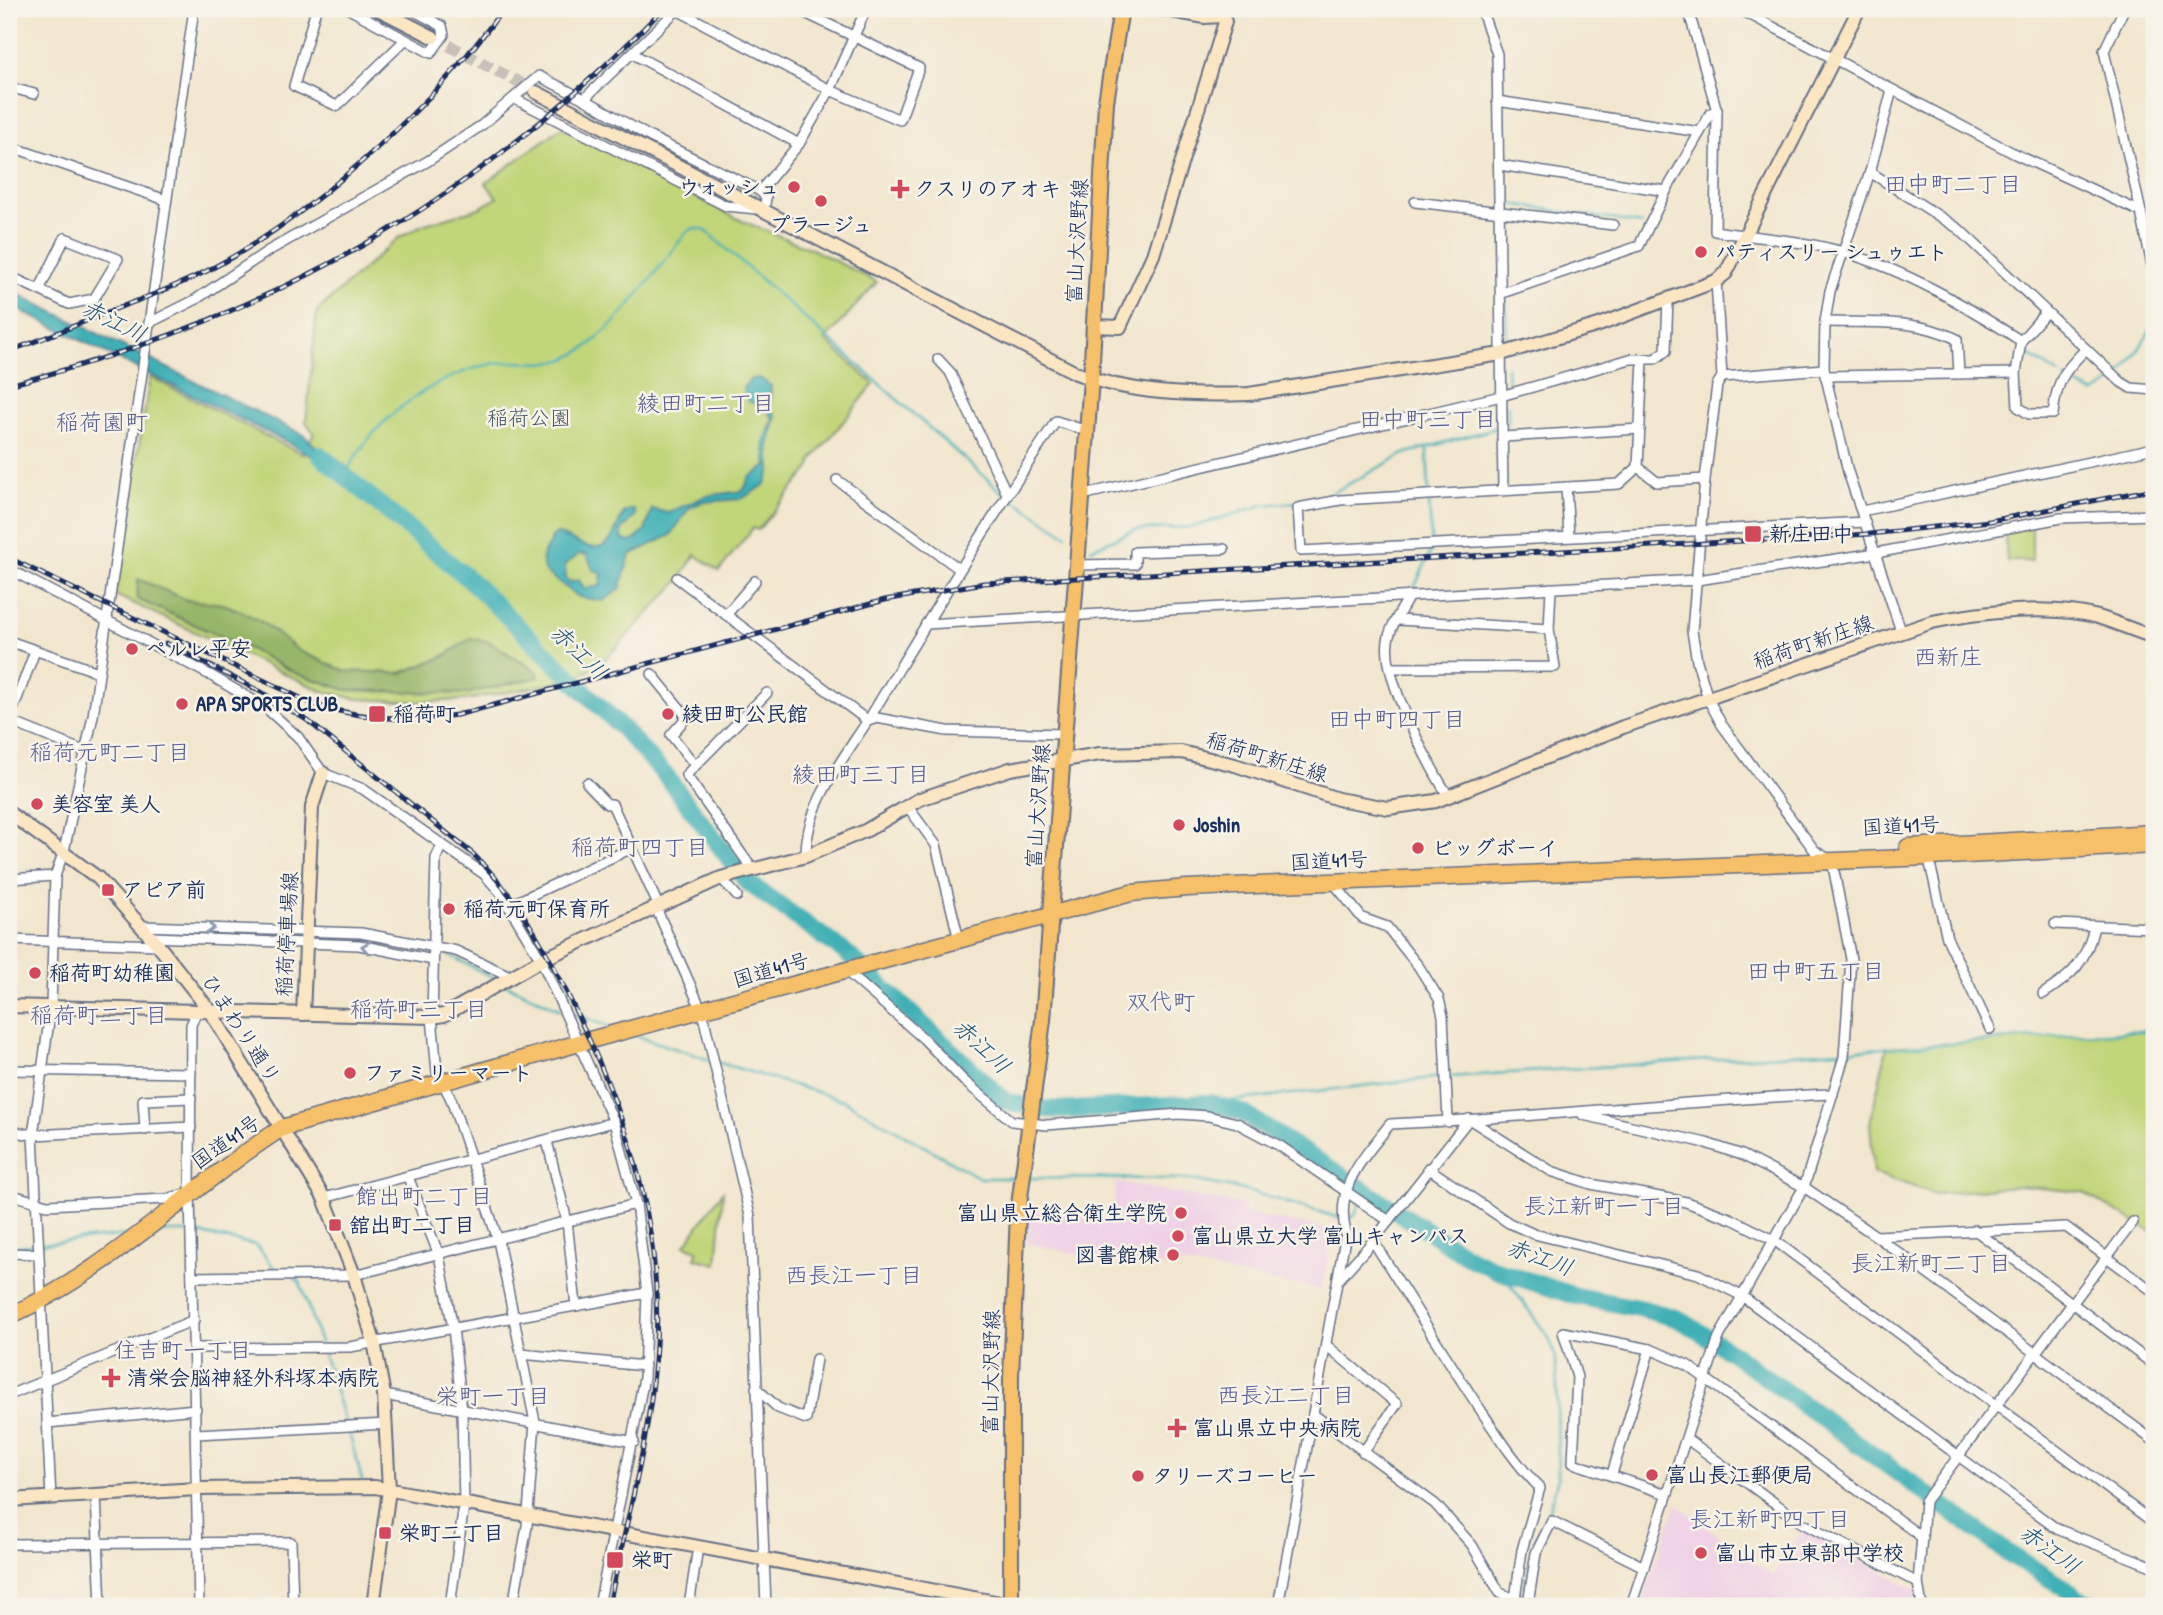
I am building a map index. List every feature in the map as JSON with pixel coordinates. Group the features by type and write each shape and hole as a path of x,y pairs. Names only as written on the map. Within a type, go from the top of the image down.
{"highway":[{"name":"国道41号","path":"9,1316 43,1300 122,1246 190,1193 282,1128 579,1043 1131,893 1609,868 1832,861 2154,833"},
{"name":"国道41号","path":"1609,868 1815,851 1927,852 2154,845"}],"main road":[{"name":"富山大沢野線","path":"1013,1606 1013,1296 1028,1122 1035,1080 1051,913 1091,379 1106,103 1118,9"}],"street":[{"path":"51,1499 33,1135 51,1007 55,876 64,851 86,752 105,618 114,575 194,9"},
{"path":"316,9 294,86 337,106 405,40"},
{"path":"349,9 431,53 444,35 442,26 411,9"},
{"path":"378,9 433,37"},
{"path":"427,17 435,9"},
{"path":"584,99 678,10 830,90 900,120 919,68 797,9"},
{"path":"760,191 799,144 830,90 866,9"},
{"path":"1082,9 1118,9"},
{"path":"1094,326 1120,327 1142,283 1225,22 1226,12 1205,17 1160,9"},
{"path":"1481,9 1497,54 1503,490"},
{"path":"1688,9 1717,110 1715,231 1843,251 1898,274 1981,315 2021,341"},
{"path":"1739,9 1835,57 2015,155 2141,212"},
{"path":"536,92 760,211 1091,379 1110,386 1213,395 1249,394 1501,354 1599,325 1716,281 1726,273 1859,9"},
{"path":"2124,9 2104,51 2154,276"},
{"path":"634,54 799,144"},
{"path":"149,323 195,300 268,251 428,161 515,99 539,76 652,138 760,191 766,197 760,211"},
{"path":"9,87 34,93"},
{"path":"1892,90 1870,172 1830,291 1825,322 1824,372 1838,435 1901,631"},
{"path":"515,99 726,206 760,211"},
{"path":"1497,101 1700,132"},
{"path":"1502,293 1639,246 1665,191 1711,113 1717,110"},
{"path":"9,146 166,200"},
{"path":"1499,164 1665,191"},
{"path":"1870,172 1959,229 2046,312 2132,388 2154,390"},
{"path":"1415,202 1613,225"},
{"path":"9,276 39,290 69,304 94,299 118,259 65,237 39,290"},
{"path":"1631,1606 1719,1337 1804,1187 1844,1057 1851,958 1832,861 1815,851 1722,725 1707,699 1692,631 1705,479 1717,385 1722,377 1716,281"},
{"path":"1082,495 1501,397 1630,359 1655,359 1666,351 1668,300"},
{"path":"2046,312 2021,341 2017,373 2018,407 2029,414 2053,414 2056,385 2066,370 2087,349"},
{"path":"1825,322 1914,323 1935,329 1957,339 1959,374"},
{"path":"938,359 950,372 1007,494"},
{"path":"1643,359 1638,467 1619,484 1340,500 1298,508 1301,551 1865,522"},
{"path":"1722,377 1824,372 2017,373"},
{"path":"806,856 806,835 823,792 958,568 1056,421 1087,431"},
{"path":"1502,437 1640,429"},
{"path":"1862,510 2154,447"},
{"path":"1638,467 1657,482 1705,479"},
{"path":"837,480 958,568"},
{"path":"1566,487 1569,537"},
{"path":"926,624 1697,580 1875,553 2061,518 2154,515"},
{"path":"1076,565 1135,564 1135,552 1224,549"},
{"path":"9,569 105,618 266,708 298,737 323,773 363,789 441,847 484,874 508,906 541,960 614,1122 636,1204 647,1293 645,1366 634,1442 599,1606"},
{"path":"677,578 868,720 877,718 947,731 1063,734"},
{"path":"726,615 755,582"},
{"path":"1391,668 1555,667 1549,629 1552,588"},
{"path":"1409,596 1388,637 1387,657 1416,738 1448,796"},
{"name":"稲荷町新庄線","path":"303,1014 444,1015 541,960 721,878 806,856 867,830 953,786 1010,769 1100,754 1181,752 1235,765 1338,799 1388,808 1448,796 1623,727 1901,631 1966,615 2057,613 2099,618 2154,637"},
{"path":"1398,620 1549,629"},
{"path":"9,642 98,672"},
{"path":"35,651 9,721 86,752"},
{"path":"652,674 687,717 671,735 695,765"},
{"path":"754,870 686,775 767,693"},
{"name":"稲荷停車場線","path":"9,1006 303,1014 313,807 323,773"},
{"path":"587,783 607,804 612,804 702,1011 750,1216 766,1606"},
{"path":"908,807 936,845 959,940"},
{"name":"ひまわり通り","path":"9,813 98,878 155,941 282,1128 324,1198 354,1275 374,1342 384,1395 389,1490 373,1606"},
{"path":"441,847 436,858 433,960 432,1017 437,1072 451,1099 498,1240 534,1422 527,1516 513,1606"},
{"path":"508,906 632,848"},
{"path":"1927,852 1947,938 1990,1029"},
{"path":"9,879 55,876"},
{"path":"721,878 737,896"},
{"path":"1333,882 1362,918 1387,928 1419,967 1438,999 1443,1016 1448,1122"},
{"path":"2055,924 2094,928 2154,928"},
{"path":"142,926 306,938 359,945 433,960"},
{"path":"2043,994 2067,979 2089,953 2094,928"},
{"path":"9,940 306,938 361,933 456,951 512,977"},
{"path":"847,970 924,1039 964,1081 1012,1121 1072,1124 1179,1114 1208,1116 1237,1123 1264,1136 1346,1189 1389,1222"},
{"path":"199,1606 190,1193 191,1025 204,1011"},
{"path":"9,1070 191,1073"},
{"path":"1278,1606 1346,1233 1341,1213 1346,1189 1361,1161 1390,1124 1448,1122 1724,1098 1833,1094"},
{"path":"145,1130 143,1100 191,1098"},
{"path":"1574,1112 1718,1147 1742,1155 1804,1187 1877,1236 2154,1441"},
{"path":"1338,1280 1389,1222 1428,1168 1469,1119"},
{"path":"1469,1119 1551,1171 1591,1184 1686,1202 1732,1219 1774,1240 1997,1403 2154,1523"},
{"path":"324,1198 614,1122"},
{"path":"9,1131 33,1135 191,1127"},
{"path":"547,1141 567,1221 576,1306"},
{"path":"1428,1168 1509,1223 1534,1234 1698,1274 1742,1296 2057,1529 2154,1567"},
{"path":"408,1177 439,1255 453,1328 462,1410 464,1504 450,1606"},
{"path":"9,1194 60,1204 166,1199 190,1193"},
{"path":"192,1277 354,1275 636,1204"},
{"path":"1922,1606 1918,1583 1925,1501 2133,1222"},
{"path":"1877,1236 2066,1227 2154,1292"},
{"path":"1975,1230 2154,1365"},
{"path":"1373,1241 1400,1288 1490,1424 1523,1470 1540,1488 1522,1550 1514,1603"},
{"path":"9,1253 38,1254"},
{"path":"195,1349 350,1347 647,1293"},
{"path":"9,1395 45,1378 194,1320"},
{"path":"1667,1494 1573,1463 1577,1377 1563,1332 1650,1349 1687,1366 1923,1538"},
{"path":"1326,1345 1397,1404 1363,1452"},
{"path":"1612,1474 1650,1349"},
{"path":"521,1354 645,1366"},
{"path":"756,1388 778,1408 806,1419 816,1359"},
{"path":"384,1395 634,1442"},
{"path":"47,1423 196,1409"},
{"path":"1313,1414 1435,1504 1472,1545 1495,1588 1514,1603 1530,1605 1536,1553 1552,1521 1644,1567"},
{"path":"196,1434 387,1424"},
{"path":"1687,1439 1802,1523 1918,1583"},
{"path":"9,1500 198,1489 347,1487 389,1490 1013,1606"},
{"path":"96,1496 101,1606"},
{"path":"9,1544 291,1542 293,1606"},
{"path":"689,1606 698,1547"}],"shaded area":[{"name":"富山県立大学 富山キャンパス","path":"1116,1182 1244,1205 1243,1213 1329,1229 1328,1258 1321,1290 1178,1263 1177,1269 1106,1253 1104,1260 1026,1243 1029,1210 1113,1218"},
{"name":"富山市立東部中学校","path":"1677,1504 1773,1576 1803,1529 1918,1591 1919,1606 1640,1606"}],"green space":[{"name":"稲荷公園","path":"562,127 742,221 814,250 877,282 825,340 874,384 812,460 811,467 758,530 753,528 719,571 695,555 678,582 598,667 561,682 465,700 419,702 357,699 322,691 115,595 150,377 302,454 314,433 306,422 317,311 398,238 422,225 479,208 497,198 486,183"},
{"path":"2032,527 2032,561 2007,561 2005,531"},
{"path":"138,579 187,600 223,604 241,611 262,622 299,651 345,671 401,673 443,657 471,638 490,642 538,672 539,677 466,694 346,690 297,674 249,649 137,599"},
{"path":"2154,1030 2154,1233 2082,1192 2019,1186 1935,1194 1874,1173 1870,1123 1887,1047"},
{"path":"723,1191 717,1264 695,1258 698,1250 685,1245"}],"water":[{"path":"9,290 304,435 347,477 291,444 9,305"},
{"path":"760,378 771,386 770,407 776,416 769,446 771,469 766,484 741,499 702,502 689,508 671,535 630,555 620,589 603,601 579,597 544,571 542,556 554,535 559,534 589,547 604,546 613,536 624,512 634,509 635,516 621,531 623,540 632,542 645,531 652,509 668,513 706,496 743,491 750,477 767,466 764,443 773,419 766,408 748,401 743,388 751,379","holes":["579,554 587,555 593,570 602,573 600,586 585,589 579,580 570,582 566,579 565,565"]}],"waterway":[{"path":"1505,208 1505,203 1642,224"},
{"path":"1505,217 1505,283"},
{"path":"346,473 358,453 388,418 406,403 447,379 501,362 540,363 560,360 585,348 617,319 686,233 694,228 705,230 1003,493"},
{"path":"1506,301 1507,340"},
{"path":"2065,379 2094,393 2104,387 2122,373 2154,324"},
{"path":"2023,351 2060,375"},
{"path":"1507,366 1508,390"},
{"path":"1508,405 1508,424"},
{"path":"1091,549 1135,530 1193,527 1263,505 1319,500 1404,454 1496,428"},
{"path":"1427,448 1431,542"},
{"name":"赤江川","path":"320,455 470,580 622,728 666,776 747,882 845,952 1005,1101 1041,1109 1069,1110 1211,1103 1243,1113 1470,1258 1501,1272 1576,1296 1679,1319 1728,1350 2011,1555 2065,1588 2087,1606"},
{"path":"1008,496 1066,535"},
{"path":"1412,593 1432,548"},
{"path":"260,937 302,937"},
{"path":"309,938 341,940"},
{"path":"361,941 431,952"},
{"path":"438,953 447,954 498,980"},
{"path":"507,985 561,1010"},
{"path":"567,1012 611,1027"},
{"path":"1449,1077 2154,1030"},
{"path":"634,1035 710,1060"},
{"path":"717,1062 843,1100 980,1178 1016,1178"},
{"path":"1211,1103 1442,1077"},
{"path":"1026,1178 1187,1179 1244,1190 1340,1218"},
{"path":"1362,1199 1365,1191"},
{"path":"1346,1220 1355,1215 1359,1205"},
{"path":"153,1232 188,1232"},
{"path":"195,1233 256,1245 276,1270 283,1273"},
{"path":"42,1244 126,1235"},
{"path":"9,1247 35,1245"},
{"path":"1501,1272 1549,1338 1555,1355 1557,1386 1558,1478 1549,1510 1534,1542 1521,1606"},
{"path":"295,1279 300,1282 320,1343"},
{"path":"322,1349 345,1423"},
{"path":"348,1429 362,1480"},
{"path":"2065,1588 2129,1606"}],"tunnel":[{"path":"433,37 535,91"}],"railway":[{"path":"9,351 181,283 258,242 336,184 411,115 446,79 503,9"},
{"path":"9,385 105,357 196,325 282,288 363,245 442,196 517,141 591,79 663,9"},
{"path":"9,558 313,704 367,716 421,718 457,715 885,600 984,583 1870,534 1990,521 2154,489"},
{"path":"166,643 263,693 308,721 473,854 506,891 534,931 598,1059 615,1101 641,1184 655,1271 657,1315 648,1422 609,1606"}],"place":[{"name":"ウォッシュ","path":"794,187"},
{"name":"クスリのアオキ","path":"900,189"},
{"name":"プラージュ","path":"821,201"},
{"name":"パティスリー シュゥエト","path":"1701,252"},
{"name":"新庄田中","path":"1753,534"},
{"name":"ペルレ平安","path":"132,649"},
{"name":"APA SPORTS CLUB","path":"182,704"},
{"name":"稲荷町","path":"377,714"},
{"name":"綾田町公民館","path":"668,714"},
{"name":"美容室 美人","path":"37,804"},
{"name":"Joshin","path":"1179,825"},
{"name":"ビッグボーイ","path":"1418,848"},
{"name":"アピア前","path":"108,890"},
{"name":"稲荷元町保育所","path":"449,909"},
{"name":"稲荷町幼稚園","path":"35,973"},
{"name":"ファミリーマート","path":"350,1073"},
{"name":"富山県立総合衛生学院","path":"1181,1213"},
{"name":"舘出町二丁目","path":"335,1225"},
{"name":"富山県立大学 富山キャンパス","path":"1178,1236"},
{"name":"図書館棟","path":"1173,1255"},
{"name":"清栄会脳神経外科塚本病院","path":"111,1378"},
{"name":"富山県立中央病院","path":"1177,1428"},
{"name":"富山長江郵便局","path":"1652,1475"},
{"name":"タリーズコーヒー","path":"1138,1476"},
{"name":"栄町二丁目","path":"385,1533"},
{"name":"富山市立東部中学校","path":"1701,1553"},
{"name":"栄町","path":"615,1560"}],"district":[{"name":"田中町二丁目","path":"1953,184"},
{"name":"綾田町二丁目","path":"706,403"},
{"name":"田中町三丁目","path":"1428,419"},
{"name":"稲荷園町","path":"102,422"},
{"name":"西新庄","path":"1948,657"},
{"name":"田中町四丁目","path":"1397,719"},
{"name":"稲荷元町二丁目","path":"110,752"},
{"name":"綾田町三丁目","path":"861,774"},
{"name":"稲荷町四丁目","path":"640,847"},
{"name":"田中町五丁目","path":"1816,971"},
{"name":"双代町","path":"1161,1002"},
{"name":"稲荷町三丁目","path":"419,1009"},
{"name":"稲荷町二丁目","path":"99,1015"},
{"name":"館出町二丁目","path":"424,1196"},
{"name":"長江新町一丁目","path":"1604,1206"},
{"name":"長江新町二丁目","path":"1931,1263"},
{"name":"西長江一丁目","path":"854,1275"},
{"name":"住吉町一丁目","path":"183,1350"},
{"name":"西長江二丁目","path":"1286,1395"},
{"name":"栄町一丁目","path":"493,1396"},
{"name":"長江新町四丁目","path":"1770,1519"}]}
